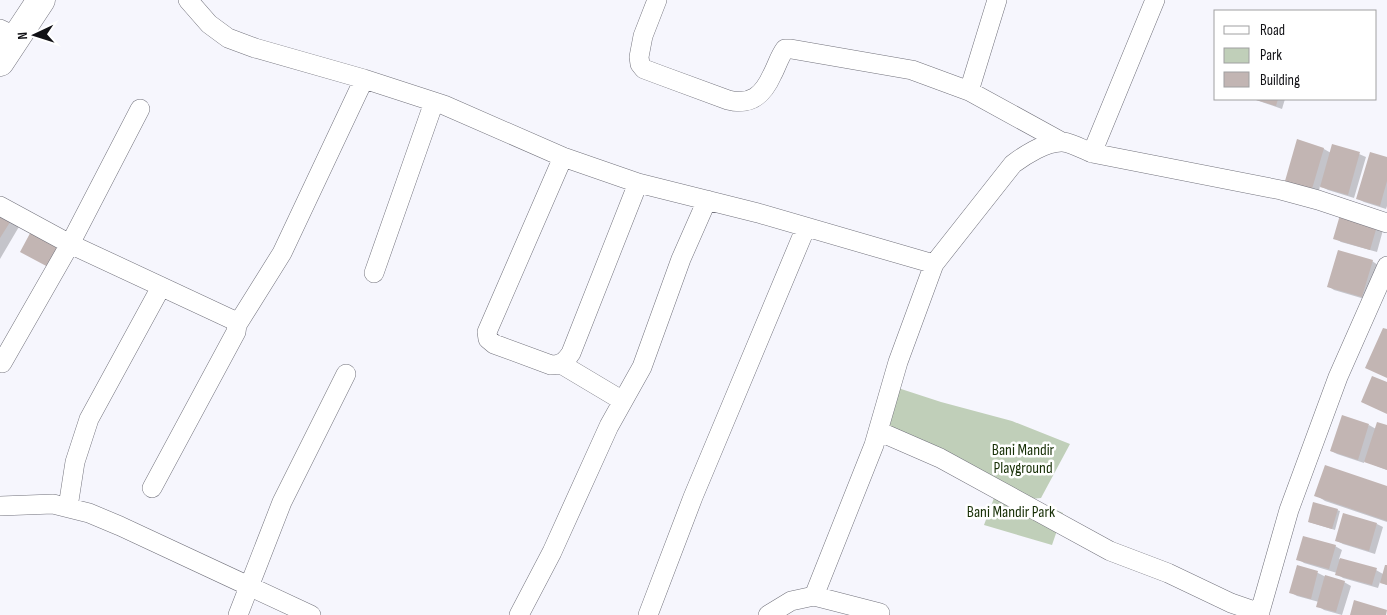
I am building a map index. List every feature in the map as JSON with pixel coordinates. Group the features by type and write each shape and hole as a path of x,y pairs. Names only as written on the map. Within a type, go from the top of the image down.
{"street":[{"path":"0,62 9,33 41,0"},
{"path":"188,0 209,24 228,38 255,48 364,79 434,102 563,157 638,183 758,212 934,264"},
{"path":"657,0 643,36 639,57 640,64 644,69 728,100 745,102 755,97 768,82 781,54 785,50 791,49 912,70 969,91 1062,142 1092,153 1280,190 1318,200 1387,223"},
{"path":"969,91 997,0"},
{"path":"1092,153 1155,0"},
{"path":"152,488 236,332 237,325 282,253 364,79"},
{"path":"374,273 434,102"},
{"path":"2,363 70,244 140,110"},
{"path":"814,596 878,431 898,362 934,264 1013,164 1028,153 1062,142"},
{"path":"563,157 487,332 488,339 494,344 551,365 561,364 566,361 571,353 638,183"},
{"path":"518,615 552,552 609,426 642,367 681,259 707,200"},
{"path":"0,206 70,244 233,320 237,325"},
{"path":"648,615 693,497 806,227"},
{"path":"878,431 940,458 1110,551 1168,573 1231,603 1260,614 1292,500 1338,377 1387,266"},
{"path":"68,508 75,462 89,419 161,287"},
{"path":"561,364 623,401"},
{"path":"238,615 282,502 346,374"},
{"path":"0,506 54,504 89,513 311,615"},
{"path":"768,615 791,601 814,596 880,613"}],"green space":[{"name":"Bani Mandir Playground","path":"895,387 941,402 1012,421 1070,444 1041,498 1031,499 1063,513 1052,545 984,525 994,498 878,431"}],"building":[{"path":"1256,100 1278,100 1276,106"},
{"path":"1297,139 1324,148 1312,189 1285,181"},
{"path":"1332,144 1360,152 1348,195 1320,187"},
{"path":"1370,152 1387,157 1387,181 1380,206 1356,199"},
{"path":"0,212 12,219 0,238"},
{"path":"1340,215 1377,226 1370,250 1333,239"},
{"path":"35,224 66,239 50,268 20,252"},
{"path":"1338,250 1373,260 1362,297 1327,287"},
{"path":"1383,328 1387,329 1387,378 1365,368"},
{"path":"1372,376 1387,382 1387,414 1361,402"},
{"path":"1342,415 1369,424 1358,460 1330,451"},
{"path":"1377,422 1387,425 1387,470 1364,462"},
{"path":"1325,465 1387,486 1387,521 1314,496"},
{"path":"1313,502 1338,509 1332,529 1308,522"},
{"path":"1343,513 1377,523 1369,551 1335,541"},
{"path":"1303,536 1336,545 1329,569 1296,560"},
{"path":"1340,558 1377,568 1372,585 1335,575"},
{"path":"1297,565 1318,571 1311,599 1289,593"},
{"path":"1385,565 1387,565 1387,585 1380,583"},
{"path":"1325,575 1345,581 1336,612 1316,607"},
{"path":"1354,600 1387,610 1386,615 1350,615"}],"park label":[{"name":"Bani Mandir Park","path":"1011,512"}]}
